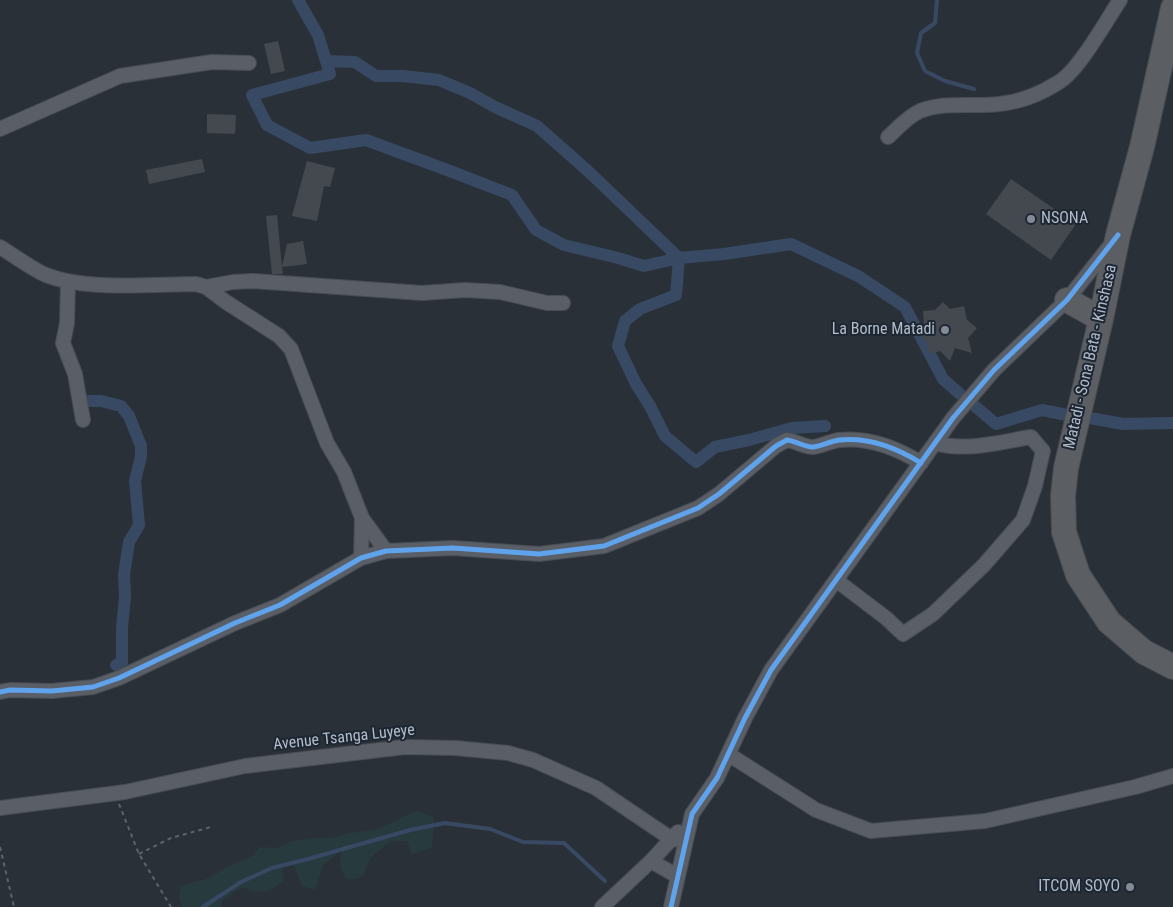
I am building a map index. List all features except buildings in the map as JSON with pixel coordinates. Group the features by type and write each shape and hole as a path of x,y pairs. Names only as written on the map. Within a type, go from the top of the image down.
{"highway":[{"name":"Matadi - Sona Bata - Kinshasa","path":"1173,8 1142,147 1118,236 1101,319 1066,468 1063,496 1064,532 1078,575 1109,622 1144,652 1173,667"},
{"path":"1067,300 1101,319"}],"street":[{"path":"888,137 907,119 919,112 934,107 1000,104 1019,100 1061,81 1075,67 1120,0"},
{"path":"0,130 120,76 212,62 249,63"},
{"path":"602,907 673,840 692,814 717,778 745,718 771,670 953,418 994,370 1067,300 1118,236"},
{"path":"0,247 46,275 68,281 110,285 196,284 206,287 279,336 291,349 327,443 344,472 362,518 386,551"},
{"path":"68,281 67,323 63,343 76,374 82,420"},
{"path":"206,287 233,282 253,281 422,293 465,290 500,292 547,303 563,303"},
{"path":"836,580 886,618 903,634 933,614 984,565 1023,520 1035,486 1043,451 1031,437 982,445 948,447 935,443"},
{"path":"0,692 10,690 52,691 93,687 119,678 242,620 280,605 361,558 386,551 454,548 539,554 604,546 698,508 719,494 776,446 787,440 815,448 825,443 855,439 904,452 921,463"},
{"path":"361,558 362,518"},
{"name":"Avenue Tsanga Luyeye","path":"0,808 115,793 245,766 405,747 455,748 508,753 533,760 596,788 673,840"},
{"path":"728,754 816,810 871,832 985,821 1126,789 1173,776"},
{"path":"671,907 692,814"},
{"path":"651,861 677,876"}],"path":[{"path":"115,793 139,854 172,907"},
{"path":"139,854 171,838 212,827"},
{"path":"0,847 14,907"}],"green space":[{"path":"416,811 434,817 432,848 411,854 407,841 391,841 372,857 363,875 355,879 347,879 344,875 341,868 341,851 323,865 315,890 302,886 293,862 282,869 284,880 274,888 260,892 242,887 222,901 221,907 182,907 179,896 181,886 210,878 223,869 252,856 260,847 277,848 292,841 333,838 379,829"}],"waterway":[{"path":"298,0 318,35 330,74 252,95 267,125 310,148 366,140 450,171 512,195 536,230 564,245 644,266 679,258 724,254 791,244 858,276 905,307 943,379 960,394"},
{"path":"937,0 935,23 921,33 917,53 925,71 945,81 974,89"},
{"path":"326,61 355,62 376,76 403,76 439,80 537,126 588,171 679,258 676,295 640,309 625,321 618,346 636,384 650,406 665,436 696,462 715,447 792,428 825,426"},
{"path":"89,401 101,401 121,406 129,416 141,446 141,456 135,481 139,525 129,542 124,575 122,662 116,665"},
{"path":"976,407 996,424 1042,410 1067,415"},
{"path":"1090,418 1123,424 1173,423"},
{"path":"203,907 241,882 272,868 410,830 445,823 490,829 523,842 564,843 605,881"}],"cycle path":[{"path":"671,907 692,814 717,778 745,718 771,670 953,418 994,370 1067,300 1118,235"},
{"path":"0,692 10,690 52,691 93,687 119,678 235,623 280,605 361,558 386,551 453,548 539,554 604,546 698,508 719,494 776,446 787,440 813,447 839,440 861,440 892,448 921,463"}],"place":[{"name":"NSONA","path":"1031,219"},
{"name":"La Borne Matadi","path":"945,330"},
{"name":"ITCOM SOYO","path":"1130,887"}]}
